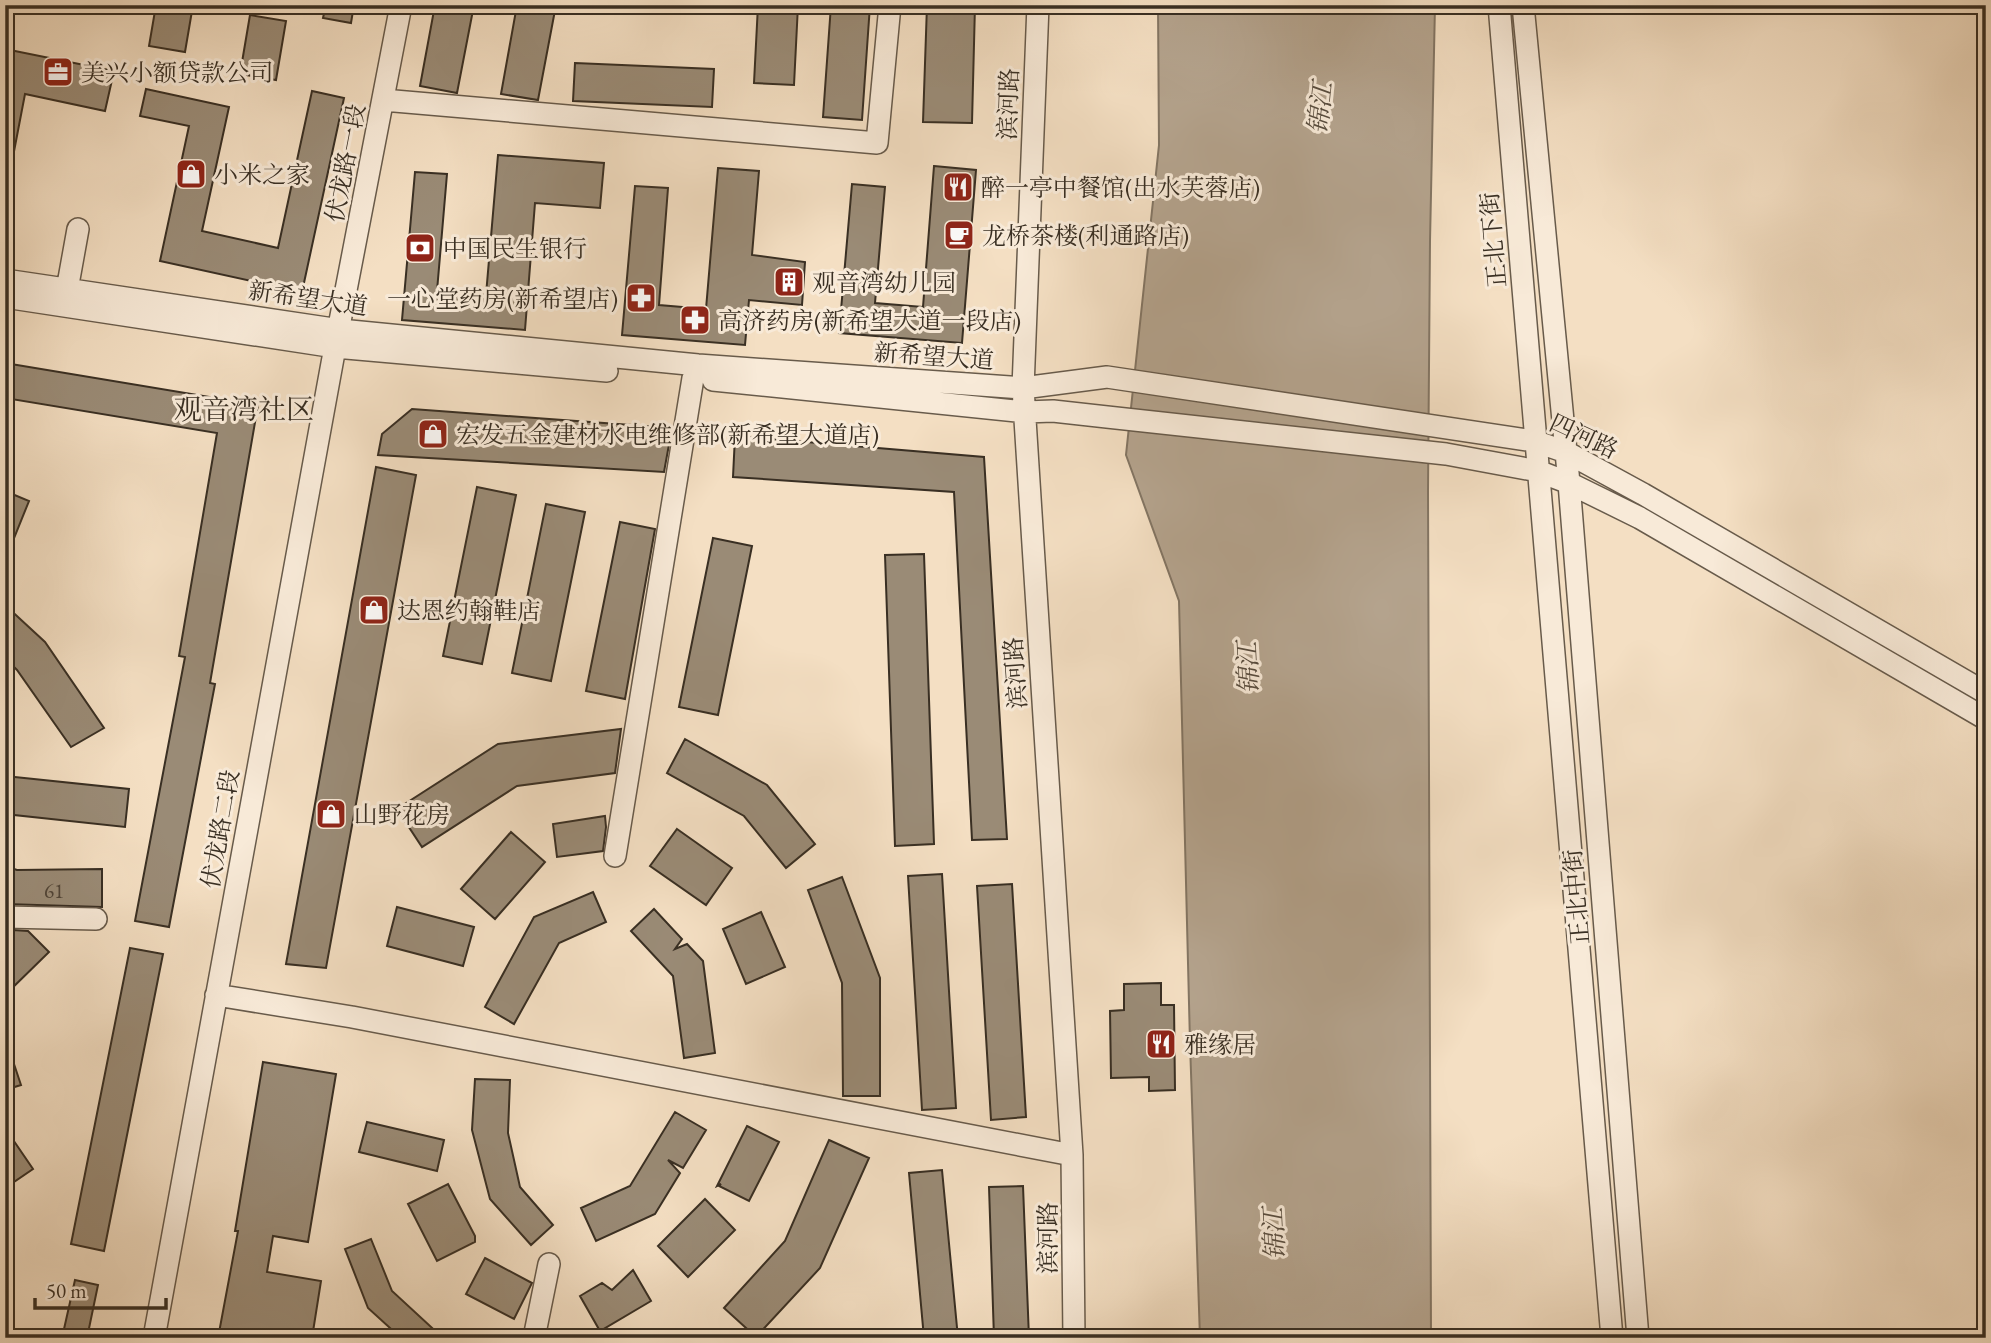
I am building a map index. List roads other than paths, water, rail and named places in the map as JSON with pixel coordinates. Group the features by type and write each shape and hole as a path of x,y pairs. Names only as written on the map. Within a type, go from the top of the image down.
{"street":[{"name":"伏龙路一段","path":"338,339 401,5"},
{"path":"383,100 877,143 890,5"},
{"name":"滨河路","path":"1038,5 1023,388 1072,1155 1074,1338"},
{"name":"正北下街","path":"1499,5 1538,471"},
{"path":"1523,5 1566,452"},
{"path":"67,290 78,229"},
{"name":"新希望大道","path":"5,279 338,339 1023,388 1107,377"},
{"path":"5,297 338,339"},
{"name":"四河路","path":"338,339 1025,412 1053,411 1446,454 1538,471 1640,518 1986,719"},
{"name":"伏龙路二段","path":"153,1338 338,339"},
{"name":"四河路","path":"1107,377 1534,441 1566,452 1986,693"},
{"path":"615,856 693,378"},
{"name":"正北中街","path":"1566,452 1638,1338"},
{"name":"正北中街","path":"1538,471 1612,1338"},
{"path":"5,917 96,919"},
{"path":"216,995 365,1020 1072,1155"},
{"path":"534,1338 549,1264"}],"water":[{"name":"锦江","path":"1158,5 1435,5 1428,492 1431,1338 1200,1338 1179,601 1126,455 1159,145"}],"place":[{"name":"美兴小额贷款公司","path":"58,72"},
{"name":"小米之家","path":"191,174"},
{"name":"醉一亭中餐馆(出水芙蓉店)","path":"958,187"},
{"name":"龙桥茶楼(利通路店)","path":"959,235"},
{"name":"中国民生银行","path":"420,248"},
{"name":"观音湾幼儿园","path":"789,282"},
{"name":"一心堂药房(新希望店)","path":"641,298"},
{"name":"高济药房(新希望大道一段店)","path":"695,320"},
{"name":"宏发五金建材水电维修部(新希望大道店)","path":"433,434"},
{"name":"达恩约翰鞋店","path":"374,610"},
{"name":"山野花房","path":"331,814"},
{"name":"雅缘居","path":"1161,1044"}],"district":[{"name":"观音湾社区","path":"244,409"}]}
